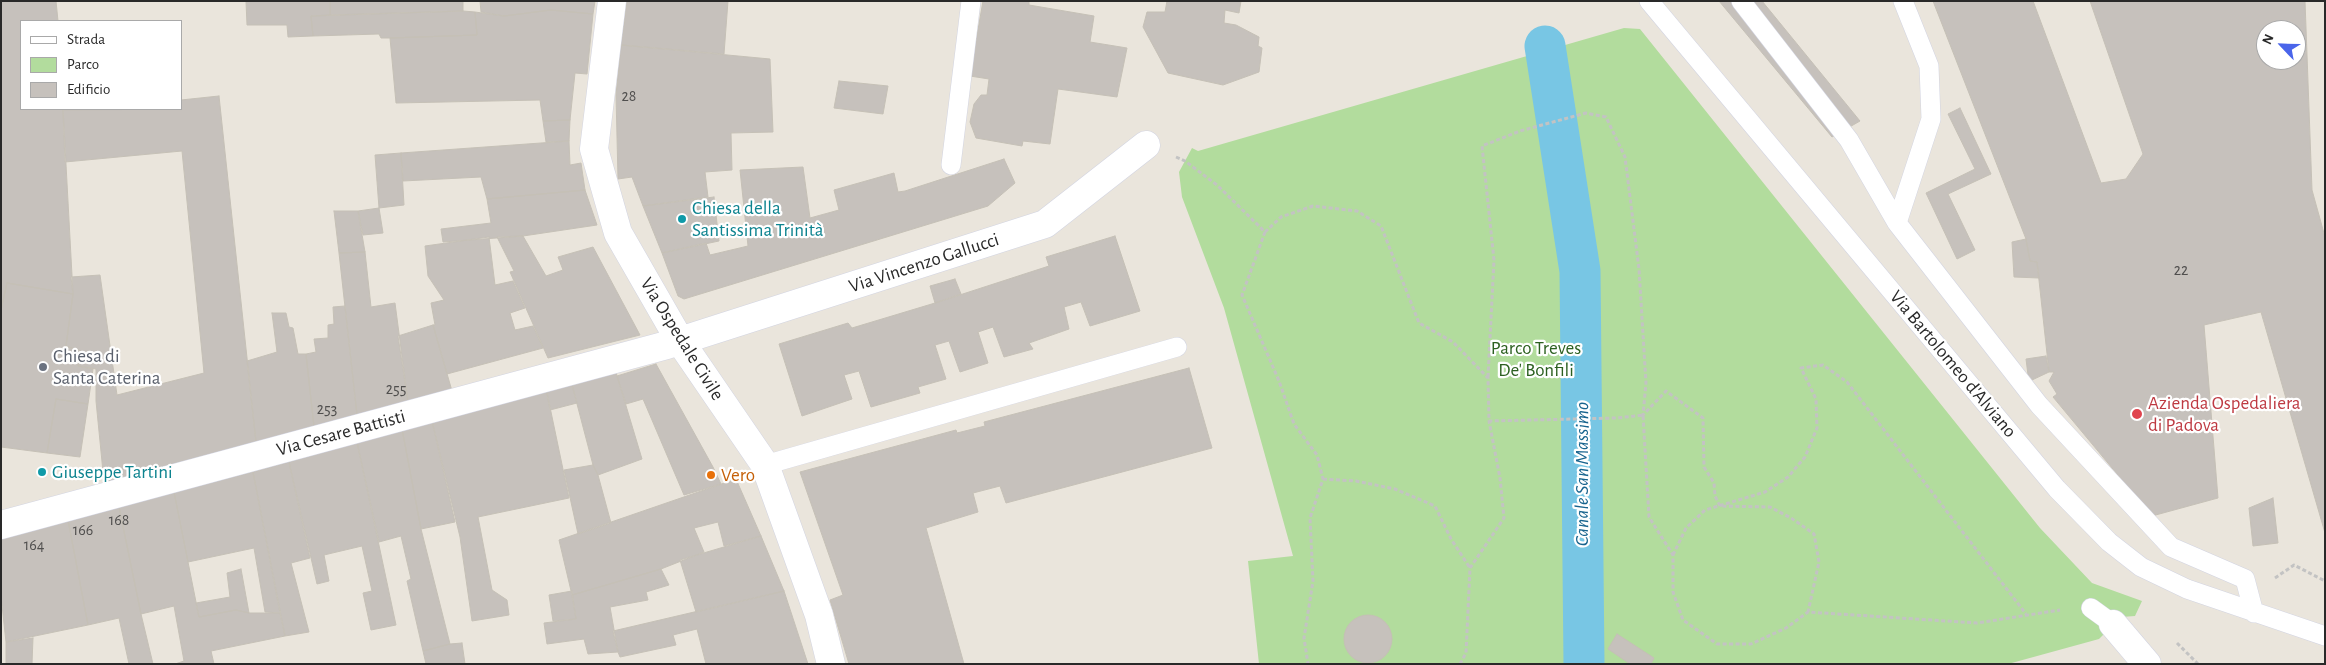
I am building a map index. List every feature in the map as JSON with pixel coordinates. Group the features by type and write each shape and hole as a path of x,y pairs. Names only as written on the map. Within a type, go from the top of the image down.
{"street":[{"name":"Via Ospedale Civile","path":"612,1 594,149 618,233 680,341 765,465 819,615 831,664"},
{"name":"Via Vincenzo Gallucci","path":"680,341 1045,224 1146,145"},
{"name":"Via Cesare Battisti","path":"1,525 680,341"},
{"path":"2113,624 2147,664"}],"lane":[{"path":"952,165 971,1"},
{"name":"Via Bartolomeo d'Alviano","path":"1648,1 2057,489 2109,542 2141,567 2187,589 2325,636"},
{"path":"1741,1 1849,140 1897,223 2039,405 2171,547 2245,579 2254,613"},
{"path":"1897,223 1931,119 1929,66 1903,1"},
{"path":"765,465 1177,346"},
{"path":"2091,608 2113,624"}],"path":[{"path":"1460,664 1466,653 1470,568 1504,518 1500,478 1488,421 1488,378 1494,260 1482,146 1520,131 1586,113 1606,118 1625,157 1639,269 1646,383 1643,415 1649,517 1673,555"},
{"path":"1146,145 1185,160 1217,185 1265,232"},
{"path":"1308,664 1304,638 1313,581 1310,518 1323,479 1317,455 1294,424 1279,381 1242,295 1265,232 1281,217 1313,206 1357,211 1381,226 1419,323 1453,342 1488,378"},
{"path":"2026,615 1848,382 1823,365 1801,368 1816,399 1817,428 1805,457 1788,477 1765,492 1705,510 1686,528 1673,555 1673,592 1683,620 1717,644 1751,644 1786,628 1808,612 1976,622 2091,608"},
{"path":"1488,421 1617,418 1643,415 1666,391 1703,418 1704,467 1714,483 1715,496 1720,506"},
{"path":"1323,479 1356,481 1395,489 1435,506 1451,539 1470,568"},
{"path":"1720,506 1770,507 1791,518 1814,534 1819,562 1808,612"}],"green space":[{"name":"Parco Treves De' Bonfili","path":"1624,28 1640,29 2040,528 2092,583 2142,601 2135,616 2121,617 2099,639 2008,664 1259,664 1248,561 1293,556 1224,308 1182,197 1179,172 1192,148 1198,151"}],"building":[{"path":"1,1 56,1 58,20 20,20 20,110 63,110 73,294 7,283 1,310"},
{"path":"246,1 330,1 330,15 311,16 313,36 288,37 287,25 247,25"},
{"path":"330,1 463,1 463,11 330,15"},
{"path":"480,1 595,1 593,14 551,10 504,16 481,12"},
{"path":"627,1 728,1 724,54 621,45"},
{"path":"983,1 1029,1 1029,5 1094,16 1090,42 1127,48 1117,97 1058,89 1050,144 1023,141 1022,146 976,138 970,122 974,104 981,95 987,95 989,79 970,76"},
{"path":"1167,1 1241,1 1239,13 1225,10 1224,23 1236,25 1259,37 1258,46 1262,48 1259,72 1223,85 1168,73 1143,27 1147,12 1165,12"},
{"path":"1719,1 1762,1 1860,121 1832,137"},
{"path":"1933,1 2033,1 2101,183 2126,179 2143,154 2090,1 2305,1 2306,20 2256,20 2256,70 2306,70 2306,28 2312,190 2325,237 2325,533 2261,312 2204,325 2218,498 2152,516 2053,397 2057,394 2049,381 2054,372 2049,372 2037,262 2030,261 2026,239"},
{"path":"551,10 593,14 587,74 575,73 570,120 543,121 540,100 396,103 390,38 477,35 475,12 504,16"},
{"path":"475,12 477,35 390,38 381,38 379,34 313,36 311,16"},
{"path":"621,45 770,59 773,132 731,133 732,170 705,172 708,197 643,206 632,177 618,179 616,95"},
{"path":"839,81 888,86 883,114 834,108"},
{"path":"219,96 256,442 104,482 96,401 96,369 78,366 81,351 66,346 73,294 71,277 100,275 117,395 204,373 182,151 65,162 63,110 182,110 182,100"},
{"path":"1960,108 1991,174 1948,194 1975,250 1957,259 1926,193 1975,169 1948,114"},
{"path":"570,120 569,141 546,142 543,121"},
{"path":"569,141 570,165 581,163 585,190 487,199 481,177 403,181 401,153"},
{"path":"401,153 404,205 379,208 375,155"},
{"path":"1004,159 1015,183 988,206 684,299 678,296 662,253 706,243 710,255 748,246 740,170 803,167 810,218 839,210 834,190 894,173 898,192 905,191"},
{"path":"585,190 597,225 523,236 443,242 441,229 491,223 487,199"},
{"name":"Chiesa della Santissima Trinità","path":"714,197 719,241 662,253 643,206"},
{"path":"379,208 383,233 363,235 358,211"},
{"path":"334,211 358,211 365,252 339,253"},
{"path":"523,236 546,276 563,270 558,257 593,247 640,335 548,358 510,272 514,271 497,237"},
{"path":"1115,236 1140,311 1090,326 1081,302 1064,307 1069,329 1029,343 1033,349 1004,357 993,327 978,332 988,363 960,372 949,341 935,345 946,379 918,387 920,393 871,407 859,371 844,375 852,399 802,416 779,344 848,323 852,328 935,303 1049,266 1046,257"},
{"path":"489,237 495,285 513,281 525,308 510,313 515,330 533,326 543,348 447,374 433,325 435,325 431,303 444,300 428,276 425,246"},
{"path":"2026,239 2030,261 2037,262 2039,278 2014,277 2012,242"},
{"path":"365,252 371,307 395,303 408,402 357,415 339,253"},
{"path":"955,279 961,294 935,303 930,286"},
{"name":"Chiesa di Santa Caterina","path":"7,283 73,294 66,346 81,351 78,366 93,369 88,404 56,399 47,453 1,447 1,310"},
{"path":"345,306 357,415 314,427 306,354 316,352 314,339 328,338 328,325 334,324 333,307"},
{"path":"272,313 286,313 289,327 293,328 298,354 306,354 314,427 256,442 247,361 277,352"},
{"path":"433,325 452,391 408,402 398,336"},
{"path":"2046,356 2049,372 2032,380 2028,375 2026,359"},
{"path":"656,364 721,484 684,495 643,399 626,404 617,376"},
{"path":"1189,368 1212,448 1006,503 1000,486 973,493 978,512 926,528 964,664 849,664 830,600 843,595 800,472 956,430 957,433 985,426 984,422"},
{"path":"615,369 642,459 598,475 593,465 571,381"},
{"path":"571,381 577,403 550,410 546,388"},
{"path":"546,388 569,498 478,517 492,590 507,600 509,615 472,621 460,537 432,421"},
{"path":"56,399 88,404 80,457 47,453"},
{"path":"432,421 455,522 421,529 402,429"},
{"path":"402,429 421,529 450,644 423,651 407,581 411,579 401,536 379,542 357,442"},
{"path":"357,442 396,625 371,630 363,593 372,591 362,546 324,555 329,581 317,584 289,462"},
{"path":"289,462 310,558 291,563 309,632 285,636 253,472"},
{"path":"593,465 598,475 611,523 578,534 564,470"},
{"path":"253,472 280,613 265,612 254,548 188,562 174,492"},
{"path":"736,479 761,536 724,546 718,522 694,528 704,552 661,569 572,595 559,540"},
{"path":"174,492 199,617 236,610 249,613 280,613 285,636 211,651 214,664 175,664 184,661 174,606 141,614 119,507"},
{"path":"2273,498 2278,543 2253,546 2249,508"},
{"path":"119,507 153,664 129,664 119,618 88,625 68,520"},
{"path":"68,520 88,625 6,642 1,596 1,539"},
{"path":"761,536 784,591 696,612 680,560"},
{"path":"241,569 249,613 236,610 199,617 196,603 230,597 227,573"},
{"path":"661,569 669,585 646,592 648,600 610,607 618,652 588,654 584,639 547,644 544,623 576,619 572,595"},
{"path":"572,591 576,619 553,621 549,595"},
{"path":"784,591 808,664 706,664 697,629 673,635 676,645 620,657 618,652 613,631"},
{"path":"1368,615 1377,617 1385,622 1390,630 1392,639 1390,648 1385,656 1377,661 1368,663 1359,661 1351,656 1346,648 1344,639 1346,630 1351,622 1359,617"},
{"path":"1617,634 1654,658 1651,664 1630,664 1608,649"},
{"path":"33,638 32,664 6,664 6,642"},
{"path":"462,643 465,664 426,664 423,651"}],"waterway":[{"name":"Canale San Massimo","path":"1545,46 1580,271 1584,664"}],"place":[{"name":"Chiesa della Santissima Trinità","path":"682,219"},
{"name":"Chiesa di Santa Caterina","path":"43,367"},
{"name":"Azienda Ospedaliera di Padova","path":"2137,414"},
{"name":"Giuseppe Tartini","path":"42,472"},
{"name":"Vero","path":"711,475"}]}
